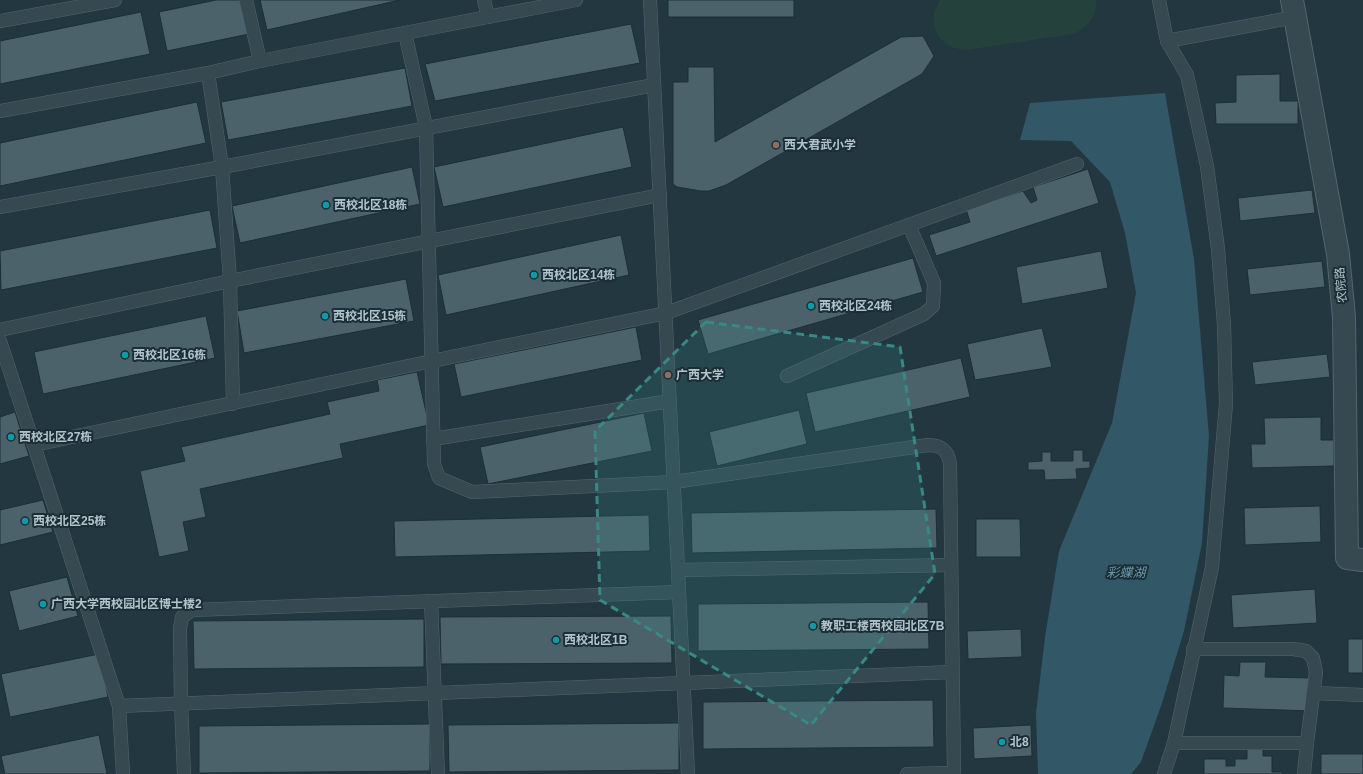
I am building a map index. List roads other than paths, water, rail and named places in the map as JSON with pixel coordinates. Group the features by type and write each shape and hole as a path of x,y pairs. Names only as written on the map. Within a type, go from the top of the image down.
{"street":[{"name":"农院路","path":"1294,8 1338,254 1344,317 1347,558 1363,560"}],"lane":[{"path":"0,21 115,0"},
{"path":"246,0 260,61"},
{"path":"484,0 488,17"},
{"path":"0,111 208,73 260,61 576,0"},
{"path":"650,0 688,774"},
{"path":"1159,0 1167,41 1187,76 1207,166 1218,249 1224,326 1226,404 1212,567 1193,649 1174,743 1164,774"},
{"path":"1167,41 1294,8"},
{"path":"405,33 426,127 433,439 434,464 439,478 472,492 674,482 928,444 936,444 943,448 948,455 950,464 954,774 907,774"},
{"path":"208,73 222,167 230,281 233,404"},
{"path":"0,207 222,167 426,127 654,85"},
{"path":"34,445 666,313 1077,164"},
{"path":"0,330 230,281 660,194"},
{"path":"786,376 924,314 933,306 934,284 909,225"},
{"path":"0,341 119,706 123,774"},
{"path":"433,439 670,401"},
{"path":"678,570 951,565"},
{"path":"184,774 180,628 182,617 192,610 679,592"},
{"path":"431,601 438,774"},
{"path":"1193,649 1293,649 1306,651 1312,658 1316,672 1306,743 1304,774"},
{"path":"119,706 952,672"},
{"path":"1313,693 1363,695"},
{"path":"1174,743 1306,743"}],"water":[{"name":"彩蝶湖","path":"1165,93 1194,259 1209,436 1202,543 1184,631 1162,703 1141,762 1131,774 1038,774 1036,713 1045,637 1059,551 1112,423 1136,293 1125,233 1110,182 1071,141 1020,140 1030,103"}],"place":[{"name":"西大君武小学","path":"776,145"},
{"name":"西校北区18栋","path":"326,205"},
{"name":"西校北区14栋","path":"534,275"},
{"name":"西校北区24栋","path":"811,306"},
{"name":"西校北区15栋","path":"325,316"},
{"name":"西校北区16栋","path":"125,355"},
{"name":"广西大学","path":"668,375"},
{"name":"西校北区27栋","path":"11,437"},
{"name":"西校北区25栋","path":"25,521"},
{"name":"广西大学西校园北区博士楼2","path":"43,604"},
{"name":"教职工楼西校园北区7B","path":"813,626"},
{"name":"西校北区1B","path":"556,640"},
{"name":"北8","path":"1002,742"}]}
